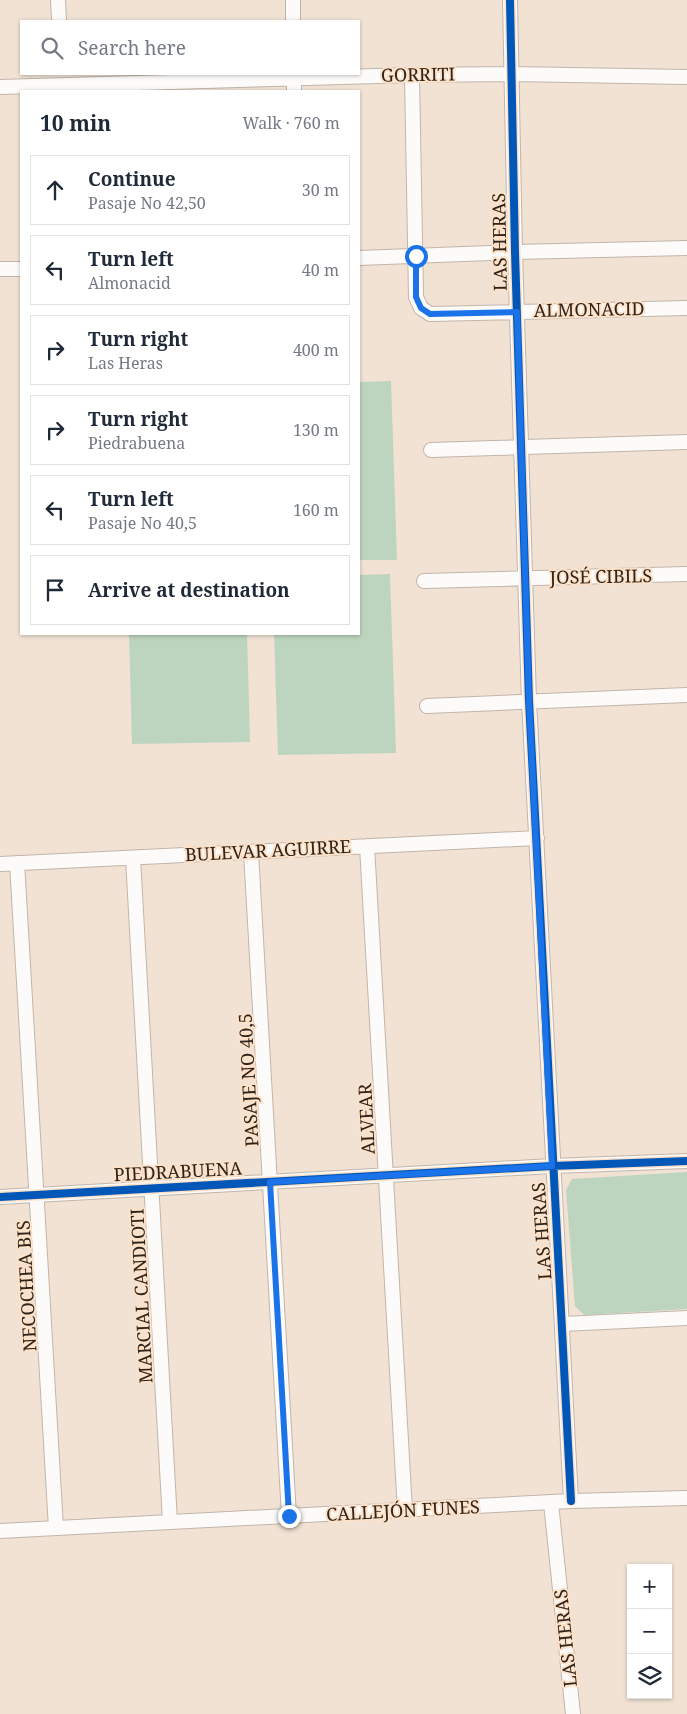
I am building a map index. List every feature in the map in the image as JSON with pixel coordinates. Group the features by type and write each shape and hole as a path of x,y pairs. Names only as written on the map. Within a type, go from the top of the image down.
{"street":[{"path":"58,0 59,20"},
{"path":"293,0 293,20"},
{"name":"LAS HERAS","path":"510,0 515,252 529,701 571,1501"},
{"name":"GORRITI","path":"0,87 62,83 179,86 412,75 512,74 687,77"},
{"path":"412,75 416,256"},
{"path":"360,258 687,248"},
{"name":"ALMONACID","path":"416,256 416,297 421,308 430,314 687,308"},
{"path":"0,269 20,269"},
{"path":"431,450 687,442"},
{"name":"JOSÉ CIBILS","path":"424,581 687,574"},
{"path":"427,706 687,695"},
{"name":"BULEVAR AGUIRRE","path":"0,864 537,838"},
{"name":"ALVEAR","path":"367,846 405,1511"},
{"name":"PASAJE NO 40,5","path":"251,852 289,1516"},
{"name":"MARCIAL CANDIOTI","path":"133,858 170,1522"},
{"name":"NECOCHEA BIS","path":"18,863 56,1528"},
{"name":"PIEDRABUENA","path":"0,1196 552,1166 687,1161"},
{"path":"563,1324 687,1318"},
{"name":"CALLEJÓN FUNES","path":"0,1531 571,1501 687,1498"},
{"name":"LAS HERAS","path":"551,1503 573,1714"}],"green space":[{"path":"391,381 397,560 360,560 360,382"},
{"path":"390,574 396,753 278,755 274,635 360,635 360,575"},
{"path":"129,635 247,635 250,742 132,744"},
{"path":"687,1172 687,1309 584,1315 575,1306 566,1190 572,1179"}],"cycle path":[{"path":"510,0 515,252 529,701 571,1501"},
{"path":"0,1197 552,1166 687,1161"}],"route":[{"path":"289,1516 270,1182 552,1166 529,701 517,312 430,314 421,308 416,297 416,256"}]}
